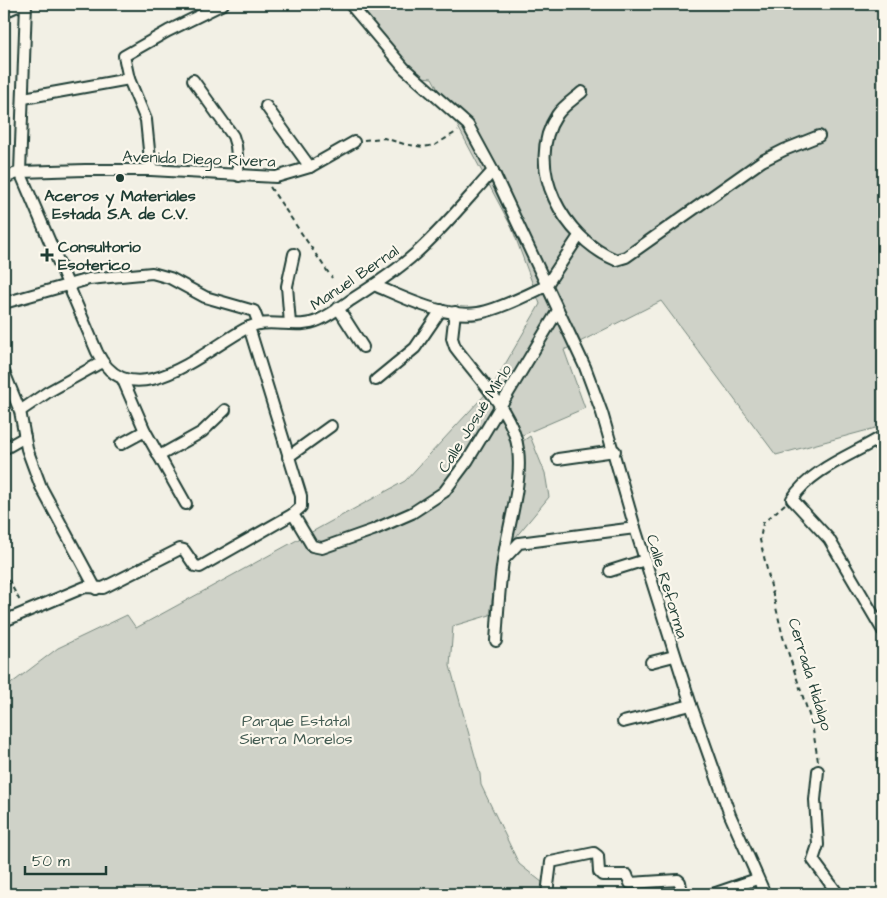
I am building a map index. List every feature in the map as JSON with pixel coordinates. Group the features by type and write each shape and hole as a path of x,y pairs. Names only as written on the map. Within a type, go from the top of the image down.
{"street":[{"path":"4,12 22,4"},
{"path":"26,4 20,172 102,362 108,370 123,380 136,382 151,379 183,366 254,325"},
{"path":"151,170 146,120 129,80 124,60 126,54 223,4"},
{"name":"Calle Reforma","path":"350,4 404,68 468,125 493,171 557,312 585,367 615,451 635,528 674,656 730,815 765,894"},
{"path":"24,98 129,80"},
{"path":"193,80 235,141 239,176"},
{"path":"582,92 558,114 549,133 544,156 548,183 563,216 579,236 611,258 621,259 762,161 819,136"},
{"path":"266,106 310,168"},
{"name":"Avenida Diego Rivera","path":"4,178 20,172 151,170 262,178 276,177 310,168 354,142"},
{"name":"Manuel Bernal","path":"254,325 313,323 374,285 417,252 493,171"},
{"path":"374,285 441,310 480,313 546,286 579,236"},
{"path":"290,324 287,286 294,254"},
{"path":"4,303 68,283 152,273 162,275 205,297 254,311 254,325 288,457 302,502 298,511 294,514 200,567 195,566 184,550 180,549 103,588 85,587 4,621"},
{"path":"338,308 363,347"},
{"path":"376,380 415,348 441,310"},
{"path":"455,312 452,338 455,347 500,406 515,434 518,461 514,500 503,560 496,641"},
{"name":"Calle Josué Mirlo","path":"294,514 312,546 322,548 412,513 433,501 455,479 557,312"},
{"path":"20,412 48,392 102,362"},
{"path":"4,372 20,412 25,437 41,487 96,589"},
{"path":"123,380 146,431 186,504"},
{"path":"159,456 207,429 225,410"},
{"path":"288,457 331,426"},
{"path":"121,444 146,431"},
{"path":"883,436 814,476 800,488 792,499 829,540 883,631"},
{"path":"4,449 25,437"},
{"path":"558,459 615,451"},
{"path":"503,560 519,542 635,528"},
{"path":"610,571 645,560"},
{"path":"651,662 674,656"},
{"path":"623,722 691,705"},
{"path":"818,771 815,805 818,845 813,860 838,894"},
{"path":"547,894 550,862 594,853 598,856 599,872 602,875 627,876 630,883 678,880 682,894"},
{"path":"713,894 757,879"}],"path":[{"path":"354,142 384,138 423,147 435,145 468,125"},
{"path":"262,178 303,233 332,278"},
{"name":"Cerrada Hidalgo","path":"792,499 766,518 760,531 760,540 783,637 812,724 817,748 818,771"},
{"path":"4,572 26,612"}],"green space":[{"name":"Parque Estatal Sierra Morelos","path":"350,4 883,4 883,426 776,455 661,301 564,350 585,408 513,439 513,448 530,436 545,473 549,497 505,550 498,555 490,615 453,626 450,666 480,774 481,785 519,864 557,894 4,894 4,689 58,648 127,615 136,628 405,481 492,387 540,304 512,228 432,78 411,76"}],"place":[{"name":"Aceros y Materiales Estada S.A. de C.V.","path":"120,178"},
{"name":"Consultorio Esoterico","path":"47,255"}]}
